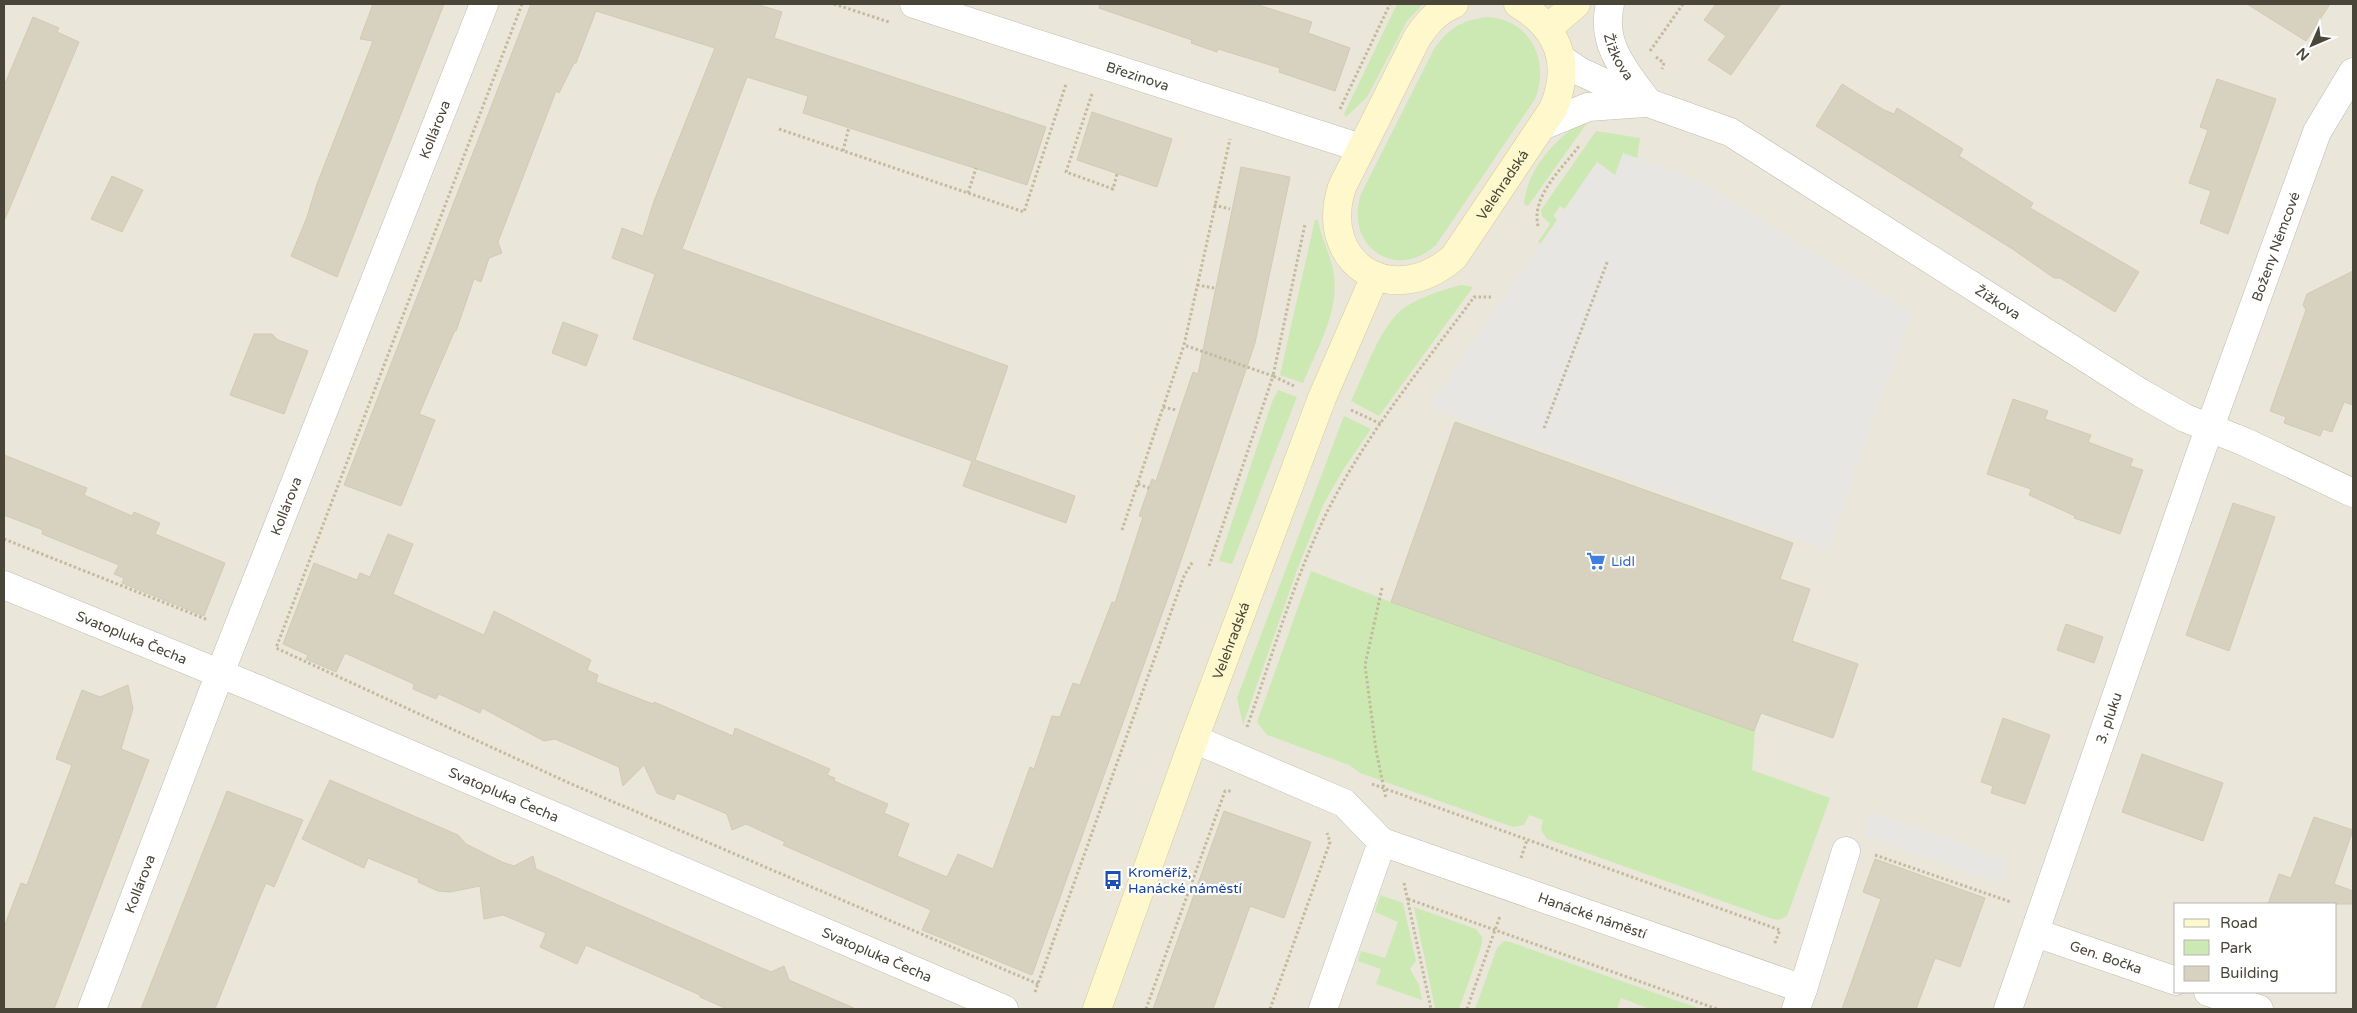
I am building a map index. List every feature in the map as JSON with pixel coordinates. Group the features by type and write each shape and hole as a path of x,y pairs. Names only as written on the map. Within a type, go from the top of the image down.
{"main road":[{"name":"Velehradská","path":"1454,4 1444,8 1428,21 1416,38 1342,186 1336,204 1336,225 1342,245 1355,262 1375,276 1399,282 1420,279 1438,271 1448,262 1553,109 1560,92 1562,76 1561,59 1548,28 1531,12 1518,4"},
{"path":"1548,28 1576,4"},
{"name":"Velehradská","path":"1097,1009 1194,739 1322,398 1375,276"}],"street":[{"name":"Kollárova","path":"92,1009 220,672 484,4"},
{"name":"Březinova","path":"914,4 955,10 1361,148"},
{"name":"Žižkova","path":"1610,4 1607,28 1610,44 1616,59 1649,103"},
{"name":"Žižkova","path":"1561,59 1581,72 1649,103 1730,132 2141,393 2185,418 2245,442 2353,494"},
{"name":"Boženy Němcové","path":"2210,429 2316,132 2353,72"},
{"path":"1542,126 1588,107 1649,103"},
{"name":"3. pluku","path":"2008,1009 2210,429"},
{"name":"Svatopluka Čecha","path":"4,585 220,672 1004,1009"},
{"name":"Hanácké náměstí","path":"1194,739 1237,755 1344,802 1389,845 1764,976 1800,999 1846,854"},
{"path":"1323,1009 1389,845"},
{"name":"Gen. Bočka","path":"2036,933 2174,980"},
{"path":"2211,993 2259,1009"}],"path":[{"path":"522,4 276,648 566,782 1038,984"},
{"path":"834,4 890,22"},
{"path":"1306,129 1314,108 1332,112 1341,108 1390,4"},
{"path":"1661,73 1664,63 1650,51 1683,4"},
{"path":"1058,78 1076,85"},
{"path":"779,129 1024,212 1067,82"},
{"path":"1093,91 1066,172 1113,189 1117,174"},
{"path":"843,151 849,127"},
{"path":"1122,530 1184,345 1231,134"},
{"path":"1538,226 1535,215 1542,195 1583,141"},
{"path":"968,193 976,168"},
{"path":"1214,205 1230,209"},
{"path":"1209,566 1273,376 1305,223"},
{"path":"1544,428 1608,260"},
{"path":"1197,285 1214,288"},
{"path":"1146,1009 1304,566 1337,493 1381,424 1474,297 1490,296"},
{"path":"1184,345 1273,376 1299,388"},
{"path":"1163,407 1176,410"},
{"path":"1351,410 1381,424"},
{"path":"1138,484 1149,488"},
{"path":"4,539 211,621"},
{"path":"1034,992 1184,576 1193,561"},
{"path":"1382,588 1365,665 1376,750 1384,789 1389,845 1407,899 1432,1009"},
{"path":"1248,725 1254,731"},
{"path":"1369,783 1780,930 1764,976"},
{"path":"1225,791 1241,790"},
{"path":"1270,1009 1330,842 1324,826"},
{"path":"1467,1009 1527,840"},
{"path":"1846,854 1868,852 2017,904"},
{"path":"1407,899 1717,1009"}],"shaded area":[{"path":"4,4 2353,4 2353,1009 4,1009"},
{"path":"1623,153 1698,180 1911,312 1827,550 1432,409 1437,393 1597,162 1615,175"},
{"path":"1871,811 2009,861 2000,884 1863,835"}],"green space":[{"path":"1397,4 1423,4 1407,21 1367,97 1346,117 1344,114"},
{"path":"1487,17 1502,19 1517,27 1526,34 1532,43 1540,65 1539,88 1535,99 1436,245 1420,256 1405,260 1390,259 1377,253 1366,243 1360,229 1358,213 1361,194 1434,49 1457,26 1470,20"},
{"path":"1583,122 1587,123 1528,206 1524,204 1526,191 1531,179 1544,156 1562,137"},
{"path":"1596,131 1640,138 1637,159 1618,177 1566,210 1560,206 1553,216 1559,221 1546,248 1538,242 1550,224 1542,216 1541,210"},
{"path":"1315,220 1318,220 1331,262 1335,290 1330,317 1303,383 1280,375"},
{"path":"1461,285 1473,287 1379,416 1351,401 1373,351 1395,316 1417,300"},
{"path":"1278,390 1297,397 1232,564 1219,561 1272,402"},
{"path":"1344,416 1371,429 1343,470 1323,505 1297,570 1243,725 1237,698"},
{"path":"1311,571 1391,602 1755,731 1752,770 1830,798 1787,916 1778,920 1773,919 1547,839 1541,830 1543,820 1529,815 1524,825 1513,827 1360,773 1349,765 1267,735 1257,722"},
{"path":"1380,895 1403,903 1416,961 1410,969 1419,985 1422,1000 1376,984 1381,969 1358,961 1361,951 1385,958 1398,922 1375,912"},
{"path":"1414,907 1476,929 1482,937 1482,944 1459,1009 1435,1008"},
{"path":"1504,941 1701,1009 1650,1009 1621,998 1617,1009 1475,1009 1497,948"}],"building":[{"path":"373,4 444,4 337,277 291,256 373,41 360,39"},
{"path":"531,4 756,4 782,12 774,38 1046,127 1027,185 803,113 808,96 747,77 682,249 1008,366 975,460 1075,496 1066,523 963,486 972,461 633,339 655,274 612,258 622,228 643,236 654,201 715,48 596,11 576,63 574,63 559,93 556,91 498,242 502,253 489,258 481,282 474,279 456,331 419,414 435,420 401,506 344,485"},
{"path":"1100,4 1255,4 1312,22 1308,33 1350,48 1335,91 1279,72 1280,68 1218,49 1217,52 1191,43 1192,40 1099,8"},
{"path":"1716,4 1781,4 1731,75 1708,60 1726,36 1704,20"},
{"path":"2247,4 2330,4 2306,41"},
{"path":"33,17 59,28 57,32 79,42 5,219 4,86"},
{"path":"2217,79 2276,99 2228,234 2200,223 2211,191 2189,183 2208,130 2200,127"},
{"path":"1842,84 1884,110 1894,114 1897,108 1963,149 1959,156 2033,203 2030,208 2139,272 2115,312 2060,278 2054,278 2014,250 1816,126"},
{"path":"1092,112 1172,139 1157,187 1077,160"},
{"path":"1241,167 1290,177 1255,343 1175,578 1032,975 922,930 931,910 783,845 785,842 746,824 732,830 727,814 677,793 674,800 657,793 644,765 623,786 619,767 555,739 544,741 482,708 480,713 439,694 436,699 413,689 414,684 345,653 336,672 306,659 308,655 283,644 314,563 357,580 360,573 370,577 388,534 413,544 393,594 484,635 494,611 591,660 587,670 598,675 596,682 653,704 654,702 733,736 735,728 830,769 827,775 835,778 834,781 888,804 884,813 909,824 897,856 947,877 958,854 993,869 1030,767 1034,769 1052,716 1060,717 1073,683 1080,685 1112,602 1115,603 1143,517 1139,516 1152,479 1156,481 1193,372 1198,374"},
{"path":"112,176 143,190 122,232 91,219"},
{"path":"2353,271 2353,405 2344,402 2332,432 2323,429 2320,436 2284,423 2286,417 2270,411 2306,310 2303,305 2307,294"},
{"path":"563,322 598,335 586,366 552,353"},
{"path":"254,334 272,334 278,340 308,351 284,414 230,395"},
{"path":"2013,399 2048,411 2045,419 2091,435 2088,442 2133,459 2130,466 2143,470 2120,534 2074,518 2075,516 2029,495 2031,489 1987,474"},
{"name":"Lidl","path":"1455,422 1793,543 1780,579 1810,589 1792,641 1858,664 1833,738 1761,713 1754,731 1391,602"},
{"path":"4,455 87,488 84,495 132,516 134,512 160,523 155,534 225,563 204,616 122,583 124,578 114,574 119,565 42,534 43,530 4,515"},
{"path":"2233,503 2275,517 2229,651 2186,635"},
{"path":"2066,624 2103,637 2094,663 2057,650"},
{"path":"128,685 133,709 121,749 149,760 54,1009 4,1009 4,927 21,883 27,885 72,765 56,759 82,690 100,697"},
{"path":"2003,718 2050,735 2025,804 1991,793 1993,786 1981,782"},
{"path":"2142,754 2223,783 2203,841 2122,812"},
{"path":"330,780 458,835 466,844 502,862 514,866 533,856 536,869 771,972 784,966 789,980 856,1009 727,1009 700,997 700,995 586,945 577,964 540,947 546,933 503,915 484,919 480,886 450,892 438,891 418,882 419,879 368,858 364,868 302,839"},
{"path":"227,791 303,820 274,887 266,883 215,1009 141,1009"},
{"path":"1224,811 1311,842 1284,918 1250,906 1213,1009 1153,1009"},
{"path":"2314,817 2353,830 2334,884 2353,891 2353,904 2268,903 2279,874 2291,878"},
{"path":"1875,859 1985,898 1960,967 1935,958 1916,1009 1842,1009 1881,899 1863,892"}],"place":[{"name":"Lidl","path":"1596,561"},
{"name":"Kroměříž, Hanácké náměstí","path":"1113,880"}]}
